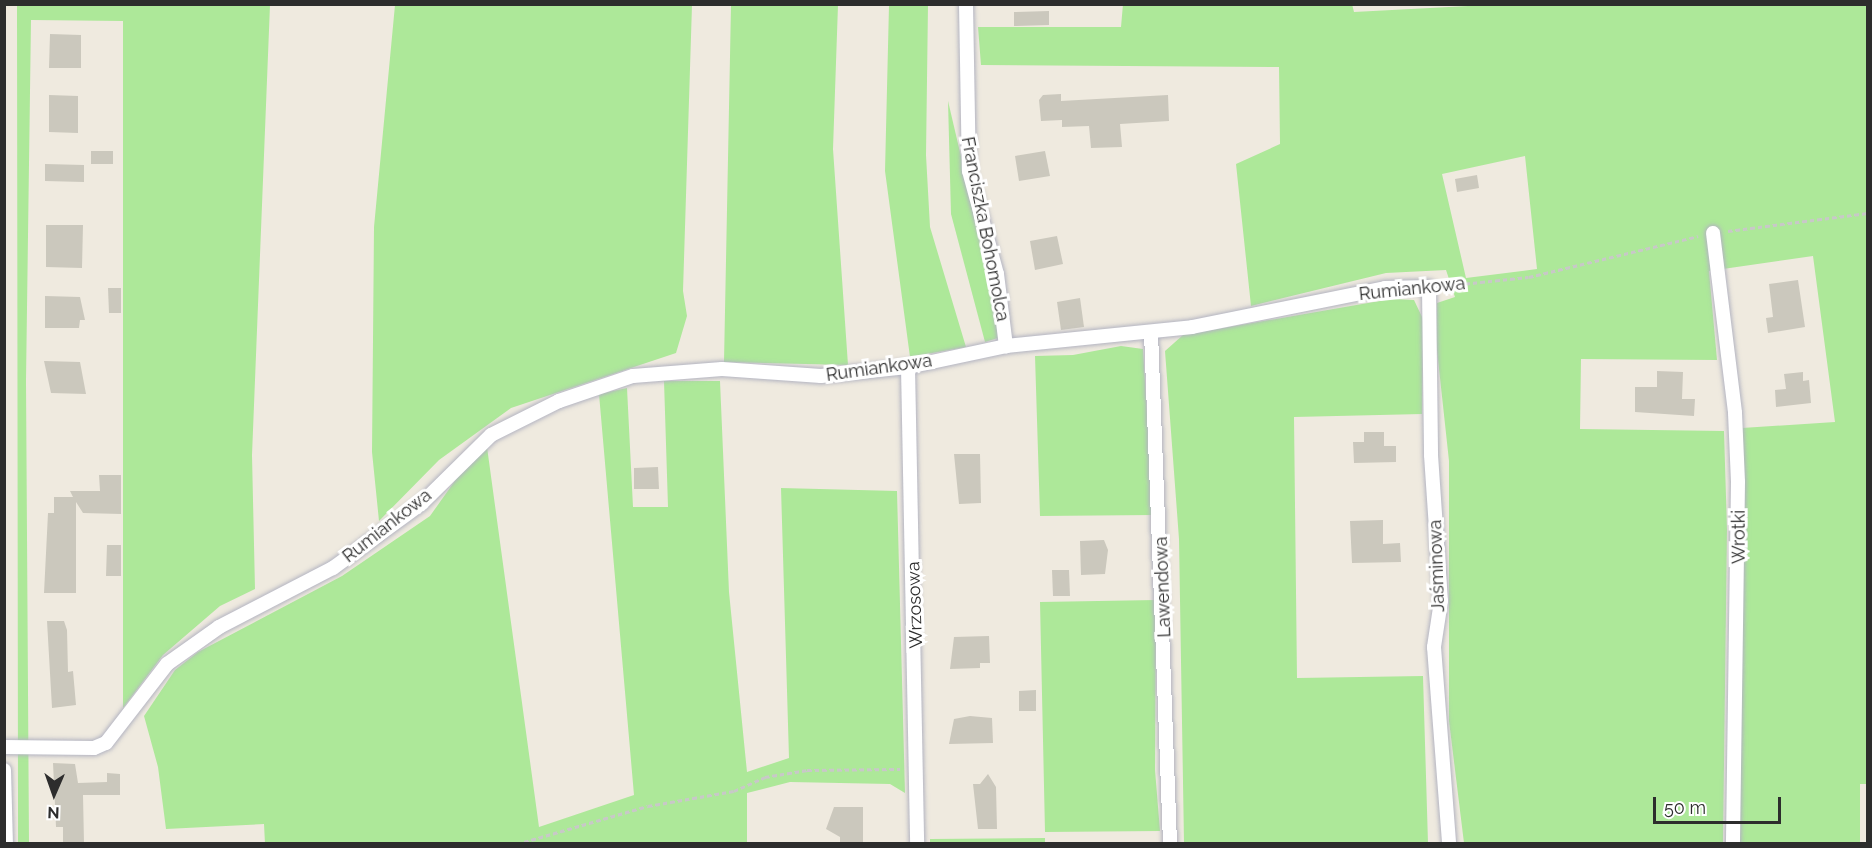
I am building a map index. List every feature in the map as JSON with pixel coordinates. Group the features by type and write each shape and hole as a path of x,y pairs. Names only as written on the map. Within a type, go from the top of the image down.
{"street":[{"name":"Franciszka Bohomolca","path":"966,4 969,171 997,274 1006,346"},
{"name":"Wrotki","path":"1713,232 1735,413 1738,482 1733,843"},
{"name":"Rumiankowa","path":"4,747 94,748 106,743 167,664 219,627 333,568 422,503 491,435 559,401 633,376 682,370 821,376 908,367 1006,346 1151,332 1385,288 1429,287"},
{"name":"Jaśminowa","path":"1429,287 1431,455 1441,601 1434,647 1449,843"},
{"name":"Lawendowa","path":"1151,332 1170,843"},
{"name":"Wrzosowa","path":"908,367 919,768 917,843"},
{"path":"4,771 6,843"}],"path":[{"name":"Rumiankowa","path":"1429,287 1529,277 1713,232 1868,213"},
{"path":"517,843 648,806 734,791 765,777 807,770 919,768"}],"green space":[{"path":"1123,4 1352,4 1354,12 1506,4 1867,5 1868,784 1860,784 1860,843 1739,843 1742,428 1835,422 1813,256 1709,271 1717,360 1581,359 1580,429 1724,431 1727,530 1723,843 1464,843 1449,721 1449,461 1436,341 1437,303 1455,297 1446,270 1386,273 1251,306 1236,164 1280,144 1279,67 981,65 978,27 1121,27","holes":["1525,156 1537,269 1466,278 1442,174"]},
{"path":"17,5 270,5 252,455 255,589 220,606 163,655 123,708 123,21 31,20 26,381 29,844 18,843"},
{"path":"395,5 692,5 683,291 687,316 676,353 511,408 439,460 379,521 372,452 374,227"},
{"path":"731,5 838,5 833,149 848,365 724,362"},
{"path":"889,5 928,5 926,155 930,227 966,347 910,357 885,171"},
{"path":"948,101 993,293 998,338 985,342 951,214"},
{"path":"1391,299 1414,300 1423,319 1422,414 1294,417 1297,678 1423,676 1428,843 1184,843 1179,539 1165,351 1183,335"},
{"path":"1121,346 1143,349 1153,515 1040,516 1035,356 1073,355"},
{"path":"664,381 720,381 729,592 747,772 789,758 781,488 897,491 905,793 890,784 790,782 747,793 747,843 265,844 264,824 166,829 158,767 144,716 175,670 198,652 342,576 430,516 464,468 487,447 539,827 634,795 599,394 627,388 633,507 668,507"},
{"path":"1156,600 1155,770 1160,831 1045,832 1040,602"},
{"path":"1045,838 1045,844 930,843 930,839"}],"building":[{"path":"1049,11 1049,25 1014,26 1014,12"},
{"path":"50,34 81,35 81,68 49,68"},
{"path":"1061,94 1061,101 1168,95 1169,121 1120,124 1122,147 1091,148 1089,126 1062,127 1062,120 1041,121 1039,100 1043,95"},
{"path":"49,95 78,96 78,133 49,132"},
{"path":"91,151 113,151 113,164 91,164"},
{"path":"1045,151 1050,176 1019,181 1015,156"},
{"path":"45,164 84,165 84,182 45,181"},
{"path":"1477,175 1479,188 1457,192 1455,179"},
{"path":"46,225 83,225 82,268 46,267"},
{"path":"1057,236 1063,264 1035,270 1030,241"},
{"path":"1798,280 1805,327 1768,333 1766,318 1773,317 1769,284"},
{"path":"108,288 121,288 121,313 109,313"},
{"path":"45,296 80,297 85,320 80,320 79,328 45,328"},
{"path":"1080,298 1084,327 1061,330 1057,302"},
{"path":"44,361 80,362 86,394 51,393"},
{"path":"1657,371 1683,372 1682,399 1695,399 1694,416 1635,412 1635,387 1657,387"},
{"path":"1803,372 1803,381 1809,380 1811,403 1776,407 1775,390 1786,389 1784,374"},
{"path":"1364,432 1384,432 1384,446 1396,446 1396,462 1354,463 1353,442 1364,442"},
{"path":"954,454 980,454 981,503 959,504"},
{"path":"658,467 659,489 634,489 634,468"},
{"path":"99,475 121,475 121,514 83,513 76,502 76,593 44,593 48,513 54,513 54,497 73,497 70,491 100,491"},
{"path":"1383,520 1383,544 1400,543 1401,562 1352,563 1350,521"},
{"path":"1104,540 1108,550 1105,574 1081,575 1080,541"},
{"path":"107,545 121,545 121,576 106,576"},
{"path":"1052,570 1069,570 1070,596 1053,596"},
{"path":"47,621 64,621 67,630 68,672 73,671 76,705 52,708"},
{"path":"989,636 990,663 980,663 980,668 950,669 954,637"},
{"path":"1036,690 1036,711 1019,711 1019,691"},
{"path":"970,716 992,718 993,743 949,744 954,719"},
{"path":"53,763 75,764 78,783 107,782 107,773 120,774 120,795 83,795 84,843 63,843 63,827 56,827"},
{"path":"988,774 996,787 997,829 978,829 973,784 980,784"},
{"path":"834,807 863,807 863,843 840,843 840,837 826,829"}]}
